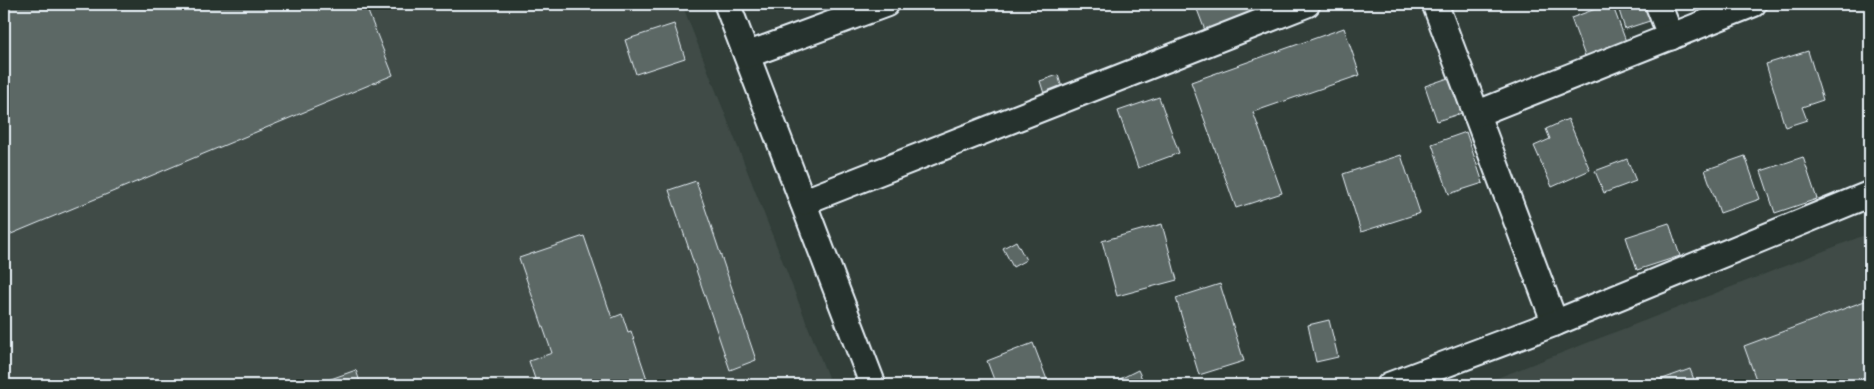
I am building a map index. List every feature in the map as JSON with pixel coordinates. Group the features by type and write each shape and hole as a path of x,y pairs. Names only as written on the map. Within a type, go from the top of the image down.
{"street":[{"path":"727,4 873,385"},
{"path":"747,55 886,4"},
{"path":"803,202 1307,4"},
{"path":"1435,4 1555,323"},
{"path":"1658,4 1671,37"},
{"path":"1476,114 1752,4"},
{"path":"1390,385 1555,323 1870,194"}],"shaded area":[{"path":"4,4 682,4 831,385 4,385"},
{"path":"1870,233 1870,385 1479,385"}],"building":[{"path":"4,4 365,4 393,75 4,237"},
{"path":"1195,4 1251,4 1258,23 1209,41"},
{"path":"1612,4 1627,44 1586,59 1571,18"},
{"path":"1617,4 1657,4 1662,17 1625,29"},
{"path":"674,24 685,58 636,74 625,40"},
{"path":"1344,28 1360,75 1253,112 1282,193 1236,208 1191,82"},
{"path":"1808,51 1823,100 1802,107 1807,120 1785,127 1766,64"},
{"path":"1058,75 1064,94 1046,100 1040,81"},
{"path":"1454,76 1465,112 1437,121 1425,86"},
{"path":"1159,97 1179,153 1138,168 1118,111"},
{"path":"1568,119 1590,170 1552,187 1534,146 1550,139 1546,129"},
{"path":"1466,132 1483,183 1449,194 1432,144"},
{"path":"1401,155 1420,213 1361,232 1343,174"},
{"path":"1745,156 1760,199 1720,213 1705,170"},
{"path":"1803,157 1817,199 1775,213 1761,171"},
{"path":"1627,159 1636,181 1604,193 1595,171"},
{"path":"696,181 756,360 730,370 669,190"},
{"path":"1669,223 1680,256 1637,270 1626,237"},
{"path":"1162,224 1177,280 1117,296 1102,241"},
{"path":"584,236 612,318 622,314 628,332 631,331 649,385 537,385 529,361 552,353 519,258"},
{"path":"1016,241 1026,260 1013,267 1003,248"},
{"path":"1220,284 1244,361 1199,375 1176,298"},
{"path":"1870,299 1870,385 1758,385 1744,346"},
{"path":"1329,320 1338,357 1316,362 1308,325"},
{"path":"1033,343 1049,385 996,385 987,361"},
{"path":"1690,369 1696,385 1646,385"},
{"path":"356,370 361,385 314,385"},
{"path":"1138,370 1145,385 1110,384"}]}
